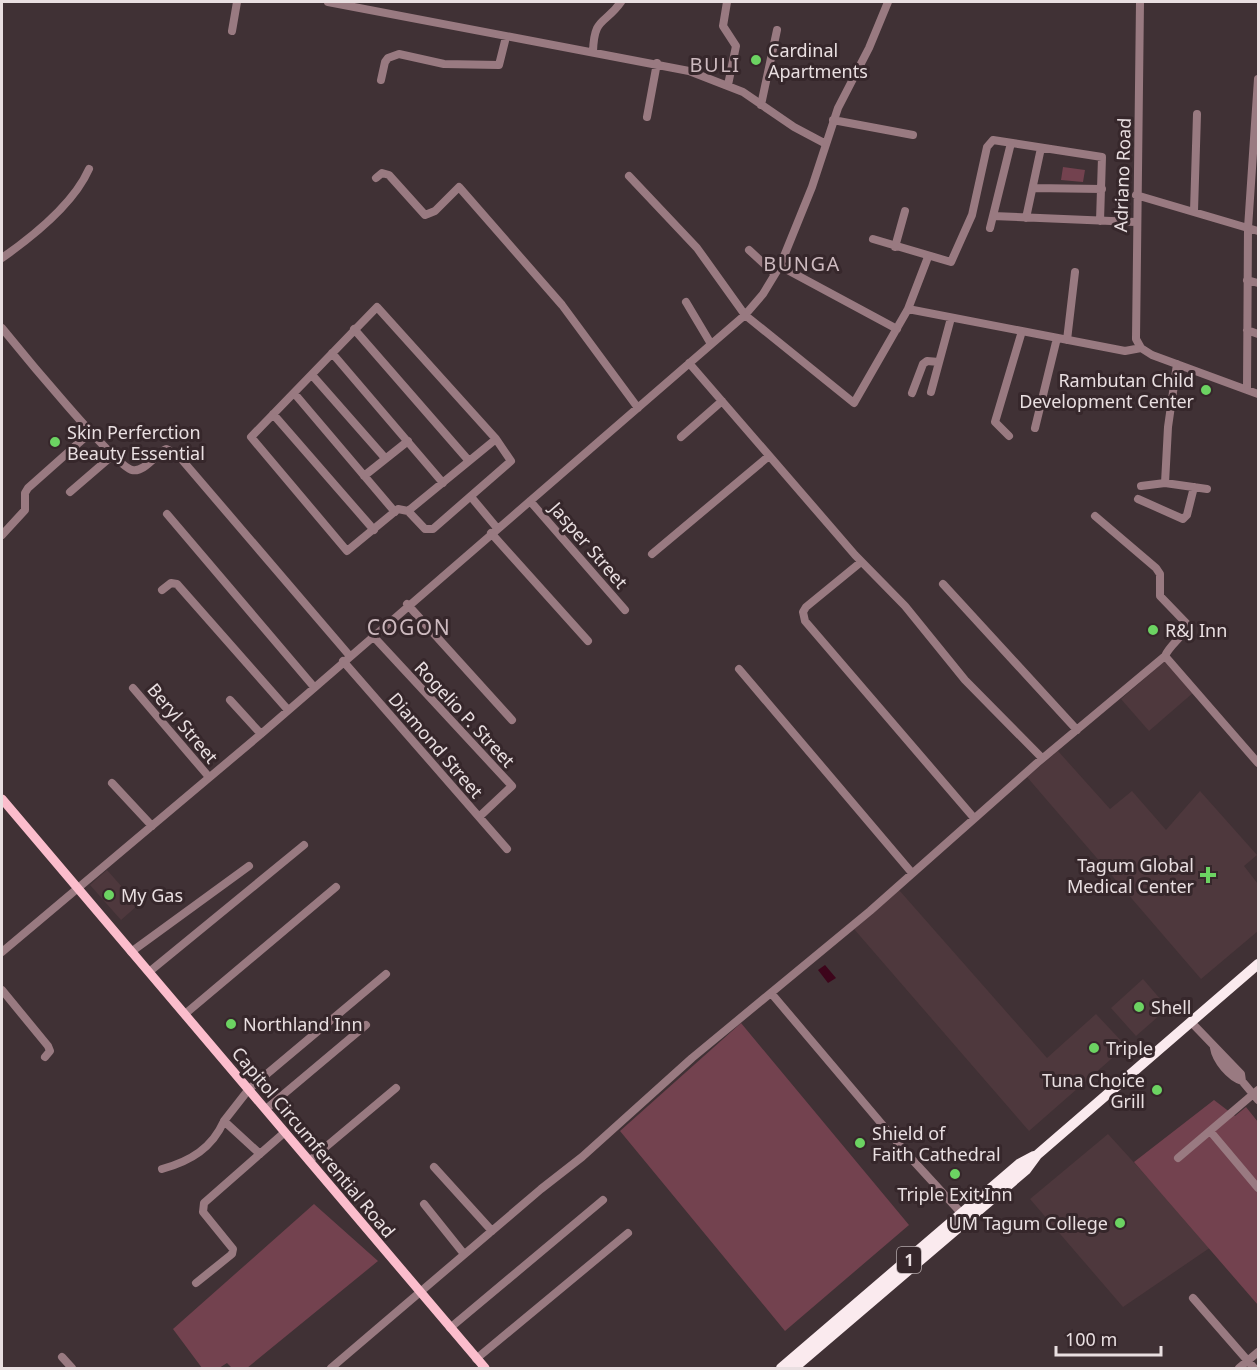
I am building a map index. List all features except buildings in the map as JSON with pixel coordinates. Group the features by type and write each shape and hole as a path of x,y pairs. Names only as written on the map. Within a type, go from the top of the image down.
{"highway":[{"name":"1","path":"781,1368 1026,1170 1037,1155 1258,964"},
{"name":"1","path":"795,1368 944,1236 963,1215 1019,1164 1037,1155"}],"main road":[{"name":"Capitol Circumferential Road","path":"2,799 485,1368"}],"street":[{"path":"232,31 237,2"},
{"path":"328,2 657,63 728,85 794,127 826,144"},
{"path":"593,52 593,39 600,22 621,2"},
{"path":"727,2 723,26 736,46 728,85"},
{"path":"2,952 261,734 407,604 745,315 780,266 812,187 833,120 869,48 888,2"},
{"name":"Adriano Road","path":"1140,2 1135,333 1141,348"},
{"path":"761,105 777,30"},
{"path":"381,80 385,62 388,58 399,54 444,64 499,65 507,37"},
{"path":"647,117 657,63"},
{"path":"1246,389 1248,228 1254,176 1258,79"},
{"path":"1194,211 1197,114"},
{"path":"833,120 913,135"},
{"path":"873,239 944,262 953,260 975,206 988,143 993,140 1101,156 1104,161 1100,221"},
{"path":"990,228 1011,143"},
{"path":"1026,218 1041,148"},
{"path":"2,258 39,229 77,190 89,169"},
{"path":"376,178 382,173 389,175 423,213 428,215 459,187 562,305 638,408"},
{"path":"629,176 697,248 745,315 854,404 908,309 928,257"},
{"path":"1033,188 1102,189"},
{"path":"1136,195 1258,231"},
{"path":"895,247 906,211"},
{"path":"993,216 1135,222"},
{"path":"749,250 775,274"},
{"path":"780,266 897,328"},
{"path":"1067,340 1075,272"},
{"path":"1247,280 1258,284"},
{"path":"686,302 711,344"},
{"path":"374,308 381,309 509,455 510,463 472,498 430,530 425,529 408,511 403,509 394,512 351,549 343,549 252,442 253,433 312,375 354,329 374,308"},
{"path":"908,309 1125,351 1141,348 1258,394"},
{"path":"931,392 951,318"},
{"path":"2,328 113,455 70,492"},
{"path":"354,329 469,461"},
{"path":"1247,330 1258,334"},
{"path":"1009,436 996,425 995,420 1022,331"},
{"path":"1035,428 1057,338"},
{"path":"332,353 443,483"},
{"path":"912,393 923,364 927,361 939,362"},
{"path":"689,363 861,562 899,599 965,680 1042,758"},
{"path":"1165,483 1168,427 1177,364"},
{"path":"312,375 385,458"},
{"path":"294,393 394,512"},
{"path":"681,437 722,401"},
{"path":"273,414 374,530"},
{"path":"2,535 25,510 25,493 28,488 91,432"},
{"path":"408,511 496,440"},
{"path":"364,476 408,441"},
{"name":"Diamond Street","path":"113,455 134,471 141,469 166,449 177,454 507,849"},
{"path":"652,554 769,456"},
{"path":"1141,486 1165,483 1207,489"},
{"path":"1138,499 1183,519 1187,515 1194,487"},
{"path":"472,498 494,530 588,641"},
{"name":"Jasper Street","path":"530,501 625,610"},
{"path":"167,514 314,687"},
{"path":"331,1368 582,1157 692,1058 912,873 1042,758 1165,656 1172,644 1185,631 1187,624 1160,596 1160,574 1156,568 1095,516"},
{"path":"861,562 806,608 803,612 805,621 974,818"},
{"path":"162,590 171,583 177,584 288,710"},
{"path":"943,584 1077,730"},
{"path":"407,604 512,720"},
{"name":"Rogelio P. Street","path":"372,635 512,786 479,817"},
{"path":"1165,656 1258,763"},
{"path":"739,669 912,873"},
{"name":"Beryl Street","path":"133,688 209,777"},
{"path":"230,700 261,734"},
{"path":"112,783 152,826"},
{"path":"148,972 304,845"},
{"path":"131,952 249,866"},
{"path":"185,1014 336,887"},
{"path":"162,1169 190,1159 213,1142 224,1121 249,1089 386,974"},
{"path":"2,990 48,1046 50,1052 45,1057"},
{"path":"771,993 908,1155 963,1215"},
{"path":"1178,1158 1257,1095 1242,1081 1241,1074 1215,1055 1214,1048 1191,1022"},
{"path":"266,1109 366,1025"},
{"path":"309,1161 396,1088"},
{"path":"224,1121 260,1154"},
{"path":"1210,1131 1258,1188"},
{"path":"196,1284 232,1254 233,1249 203,1212 203,1206 285,1132"},
{"path":"434,1167 492,1231"},
{"path":"450,1328 603,1200"},
{"path":"424,1204 464,1254"},
{"path":"476,1359 628,1233"},
{"path":"1193,1298 1254,1368"},
{"path":"1239,1368 1258,1352"},
{"path":"62,1357 72,1368"}],"shaded area":[{"path":"1063,167 1085,170 1083,182 1061,180"},
{"path":"1166,660 1194,692 1149,731 1121,699"},
{"path":"1058,751 1110,809 1132,791 1166,830 1200,791 1257,855 1244,866 1258,884 1258,931 1201,979 1027,777"},
{"path":"107,870 138,905 121,920 90,885"},
{"path":"899,890 1047,1058 1096,1014 1126,1046 1029,1131 854,929"},
{"path":"825,965 836,978 828,983 818,970"},
{"path":"1143,979 1168,1008 1136,1036 1111,1008"},
{"path":"741,1023 909,1225 785,1331 620,1131"},
{"path":"1214,1100 1235,1116 1246,1107 1258,1122 1258,1305 1134,1162"},
{"name":"UM Tagum College","path":"1108,1134 1211,1247 1123,1307 1030,1199"},
{"path":"314,1204 378,1261 247,1368 232,1368 227,1363 219,1368 202,1368 173,1329"}],"place":[{"name":"Cardinal Apartments","path":"756,60"},
{"name":"Rambutan Child Development Center","path":"1206,390"},
{"name":"Skin Perferction Beauty Essential","path":"55,442"},
{"name":"R&J Inn","path":"1153,630"},
{"name":"Tagum Global Medical Center","path":"1208,875"},
{"name":"My Gas","path":"109,895"},
{"name":"Shell","path":"1139,1007"},
{"name":"Northland Inn","path":"231,1024"},
{"name":"Triple","path":"1094,1048"},
{"name":"Tuna Choice Grill","path":"1157,1090"},
{"name":"Shield of Faith Cathedral","path":"860,1143"},
{"name":"Triple Exit Inn","path":"955,1174"},
{"name":"UM Tagum College","path":"1120,1223"}],"district":[{"name":"BULI","path":"715,64"},
{"name":"BUNGA","path":"802,263"},
{"name":"COGON","path":"409,627"}]}
